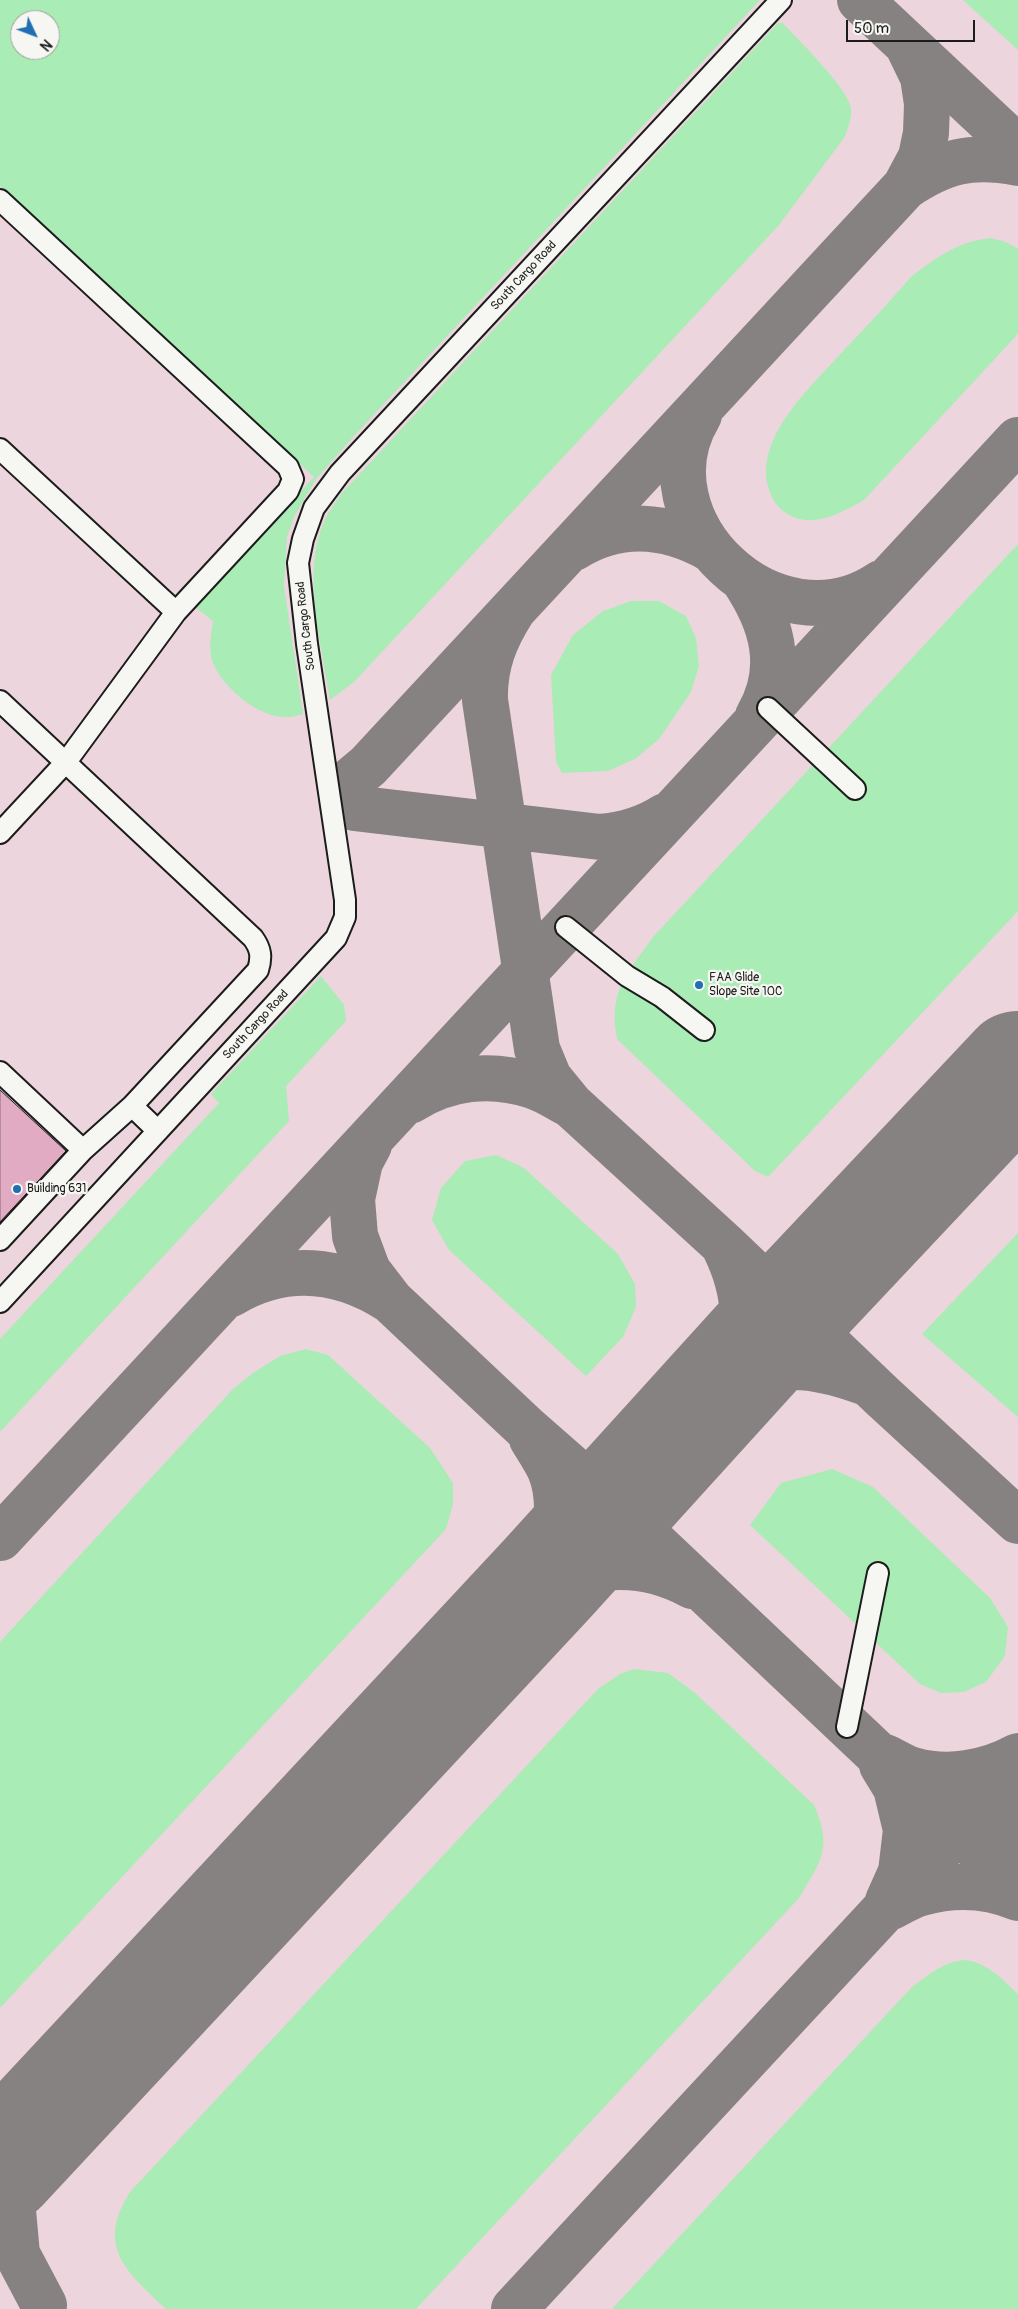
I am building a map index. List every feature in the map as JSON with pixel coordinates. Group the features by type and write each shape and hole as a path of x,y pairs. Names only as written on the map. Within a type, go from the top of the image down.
{"lane":[{"name":"South Cargo Road","path":"0,1302 336,938 345,917 345,900 307,644 298,563 303,539 314,508 347,466 781,0"},
{"path":"0,200 288,468 293,479 288,491 176,612 66,762 0,833"},
{"path":"0,449 176,612"},
{"path":"0,701 253,938 259,947 261,958 258,970 132,1106 84,1150 0,1240"},
{"path":"768,708 855,788"},
{"path":"566,927 627,976 662,997 704,1030"},
{"path":"0,1072 84,1150"},
{"path":"132,1106 158,1130"},
{"path":"847,1727 878,1573"}],"shaded area":[{"path":"0,0 1018,0 1018,2309 0,2309"}],"green space":[{"path":"0,0 760,0 316,479 294,517 287,537 284,586 303,714 288,717 277,716 266,713 244,700 234,692 218,673 211,658 210,642 213,621 195,607 314,477 0,186"},
{"path":"963,0 1018,0 1018,50"},
{"path":"778,23 783,23 810,52 848,99 851,116 844,138 779,225 354,682 330,700 315,610 314,564 317,542 332,507 342,493"},
{"path":"991,238 1006,242 1018,249 1018,332 1016,336 864,500 846,510 816,520 796,518 782,511 774,501 768,486 766,467 770,448 790,411 912,276 940,256 959,246"},
{"path":"1018,544 1018,911 768,1177 755,1171 617,1039 615,1008 622,984 653,937"},
{"path":"631,601 659,601 686,616 696,638 699,666 691,692 659,739 635,759 608,771 562,773 556,762 551,675 573,635 603,611"},
{"path":"321,976 344,1005 346,1021 286,1086 289,1121 0,1432 0,1339 219,1103 211,1094"},
{"path":"496,1155 524,1168 618,1254 635,1284 636,1307 623,1337 586,1376 449,1250 432,1220 441,1188 465,1161"},
{"path":"1018,1233 1018,1417 922,1334"},
{"path":"306,1349 328,1355 430,1448 453,1483 453,1504 446,1529 0,2008 0,1642 233,1389 253,1373 280,1356"},
{"path":"832,1469 873,1487 990,1598 1008,1627 1005,1656 986,1682 964,1692 941,1693 920,1684 750,1525 781,1483"},
{"path":"634,1669 668,1673 695,1693 814,1805 823,1833 822,1854 799,1898 416,2309 166,2309 139,2283 120,2257 116,2243 115,2228 120,2211 130,2192 598,1689 620,1674"},
{"path":"966,1960 982,1965 1001,1978 1018,1994 1018,2309 612,2309 912,1987 944,1966"}],"building":[{"name":"Building 631","path":"0,1090 66,1151 0,1222"}],"taxiway":[{"path":"860,0 1018,148"},
{"path":"350,781 368,766 905,187 921,157 926,133 927,104 923,77 907,44"},
{"path":"905,187 932,171 958,162 986,159 1018,163"},
{"path":"699,415 684,456 686,496 701,533 727,565 760,589 799,602 840,601 881,583"},
{"path":"0,1538 1018,440"},
{"path":"574,548 608,533 626,529 643,529 678,535 712,550"},
{"path":"743,579 762,612 772,646 772,680 767,698 758,716"},
{"path":"513,610 492,652 486,675 485,700 537,1049 549,1078 571,1105 723,1244 882,1396 1018,1521"},
{"path":"354,808 600,837 634,831 665,816"},
{"path":"410,1101 424,1093 454,1082 485,1078 501,1079 533,1086 571,1105"},
{"path":"369,1145 360,1162 352,1199 355,1236 368,1271 391,1301 525,1427 614,1505 1018,1887"},
{"path":"725,1248 738,1284 743,1318 737,1352 721,1388 758,1372 792,1367 826,1371 864,1382"},
{"path":"231,1294 251,1284 272,1277 292,1273 312,1273 352,1281 391,1301"},
{"path":"532,1439 550,1470 556,1496 556,1524 547,1579 585,1570 621,1567 656,1572 674,1577 692,1586"},
{"path":"885,1757 913,1770 926,1773 953,1774 980,1771 1018,1756"},
{"path":"882,1765 896,1788 906,1830 901,1872 888,1901"},
{"path":"514,2309 1018,1766"},
{"path":"1018,1790 1013,1825 1018,1860"},
{"path":"889,1908 921,1893 945,1888 982,1888 1018,1898"},
{"path":"31,2132 12,2200 17,2254 44,2305"}],"runway":[{"path":"0,2166 547,1579 791,1310 1018,1069"}],"place":[{"name":"FAA Glide Slope Site 10C","path":"699,985"},
{"name":"Building 631","path":"17,1189"}]}
